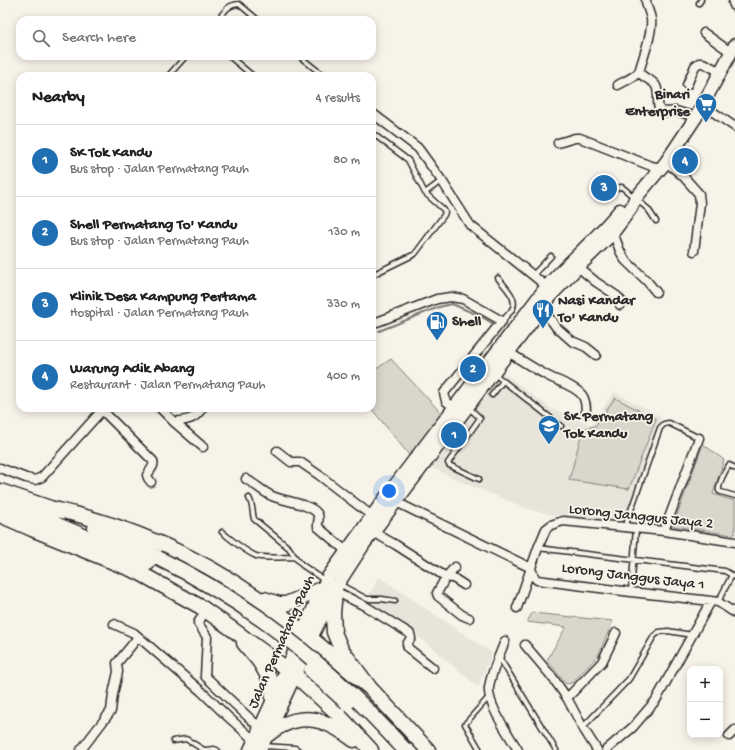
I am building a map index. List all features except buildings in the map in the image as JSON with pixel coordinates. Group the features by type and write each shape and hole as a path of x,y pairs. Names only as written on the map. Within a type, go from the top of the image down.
{"highway":[{"path":"0,491 50,508 103,531 156,562 191,586 240,616 312,670 358,712 394,750"},
{"path":"0,504 156,562 177,567 244,607 318,663 375,717 405,750"},
{"path":"50,508 100,520 166,546 225,577 256,597 307,635 370,688"},
{"path":"0,515 138,572 206,610 291,672 336,712 371,750"},
{"path":"256,597 278,604 286,604 330,586 334,632 341,649 370,688 428,750"},
{"path":"232,628 256,657 272,683 273,700"},
{"path":"259,742 282,725 302,719 322,721 343,732 367,750"}],"main road":[{"name":"Jalan Permatang Pauh","path":"330,586 373,532 391,499 551,289 578,267 612,234 631,208 635,199 664,165 696,117 733,49"},
{"name":"Jalan Permatang Pauh","path":"461,409 493,373 506,348 540,310 564,267 605,228 626,203 635,199"},
{"name":"Jalan Permatang Pauh","path":"259,742 346,551 372,516 391,499"},
{"name":"Jalan Permatang Pauh","path":"259,742 273,700 291,672"}],"street":[{"path":"618,85 635,76 639,72 650,32 651,18 646,6 646,0"},
{"path":"735,0 733,3 735,6"},
{"path":"704,33 733,49"},
{"path":"687,84 695,66 699,63 721,72"},
{"path":"639,72 655,85 658,94 658,108 660,111 676,111 696,117"},
{"path":"703,105 735,127"},
{"path":"376,116 418,148 442,181 470,225 551,289"},
{"path":"558,144 575,138 580,138 651,166 664,165 683,176 699,194 700,203 694,251"},
{"path":"612,234 625,260 656,292"},
{"path":"578,267 596,282 617,296 622,302 620,305"},
{"path":"376,322 438,299 451,297 463,299 502,321 444,393 446,401 461,409"},
{"path":"540,310 548,316 556,327 572,342 586,347 596,355"},
{"path":"491,334 518,358 576,390 582,395 586,405 586,413"},
{"path":"0,468 35,480 42,477 100,412"},
{"path":"106,412 153,461 154,466 147,475 151,482"},
{"path":"164,412 203,447"},
{"path":"174,422 187,420 198,415 200,412"},
{"path":"664,531 698,438"},
{"path":"277,451 291,462 300,462 319,475 372,516"},
{"path":"246,479 272,496 300,504 314,510 319,517 317,523 318,527 346,551"},
{"path":"391,499 531,568"},
{"name":"Lorong Janggus Jaya 2","path":"538,548 546,529 551,525 564,521 664,531 735,542"},
{"path":"373,532 396,544 446,577 453,578 464,585"},
{"path":"517,608 538,548"},
{"path":"455,567 446,577 437,593 438,596 468,618"},
{"name":"Lorong Janggus Jaya 1","path":"531,568 534,577 537,580 714,601 735,613"},
{"path":"330,586 366,606 409,633 411,638 407,644 408,648 432,668"},
{"path":"606,750 633,727 656,700 692,635 714,601"},
{"path":"206,610 198,623 206,637 205,676 259,742"},
{"path":"114,624 134,633 201,691 227,716 259,742"},
{"path":"567,698 602,662 616,633"},
{"path":"81,750 111,711 118,672 117,663 138,637"},
{"path":"505,641 490,681 489,697 492,706 518,750"},
{"path":"525,645 553,678 567,698 597,750"},
{"path":"729,736 735,730"}],"lane":[{"path":"221,16 228,7 234,4 239,4 253,16"},
{"path":"172,72 182,60"},
{"path":"234,60 248,72"},
{"path":"304,60 319,72"},
{"path":"376,136 408,160 425,193 445,212 416,254 376,272"},
{"path":"425,193 442,181"},
{"path":"606,197 616,188 622,187 648,210 656,221"},
{"path":"533,275 550,256"},
{"path":"498,278 513,298 514,304 512,310 502,321"},
{"path":"493,373 561,426"},
{"path":"492,395 503,381"},
{"path":"461,409 480,418 448,462 449,465 479,479"},
{"path":"625,527 660,428 664,424 669,424 698,438"},
{"path":"735,468 729,466 726,468 718,487 721,492 735,496"},
{"path":"249,498 252,504 254,519 289,548 302,565 330,586 367,599 382,598 395,601"},
{"path":"631,592 636,528"},
{"path":"222,532 246,550 257,556 295,557"},
{"path":"538,548 725,571 733,576 714,601"},
{"path":"583,728 628,679 654,636 659,632 668,631 692,635"},
{"path":"499,657 556,750"},
{"path":"480,750 465,724 489,697"},
{"path":"173,742 186,739 204,750 217,750"},
{"path":"259,742 295,748 298,750"}],"shaded area":[{"path":"391,359 443,415 409,455 374,412 376,412 376,369"},
{"name":"SK Permatang Tok Kandu","path":"502,372 550,408 592,425 614,392 662,417 623,523 560,516 531,510 462,482 430,467"},
{"path":"615,398 656,419 629,489 569,480 583,429 595,426"},
{"path":"703,444 724,460 713,494 735,501 735,534 733,535 673,526"},
{"path":"379,577 492,653 478,687 413,632 365,602"},
{"path":"532,613 613,621 598,656 572,683 566,684 547,660 566,627 527,622"}],"waterway":[{"path":"379,331 439,307 452,304 492,323"}],"place":[{"name":"Binari Enterprise","path":"706,124"},
{"name":"Warung Adik Abang","path":"685,161"},
{"name":"Klinik Desa Kampung Pertama","path":"604,188"},
{"name":"Nasi Kandar To' Kandu","path":"543,330"},
{"name":"Shell","path":"437,342"},
{"name":"Shell Permatang To' Kandu","path":"473,369"},
{"name":"SK Tok Kandu","path":"454,435"},
{"name":"SK Permatang Tok Kandu","path":"549,446"}]}
